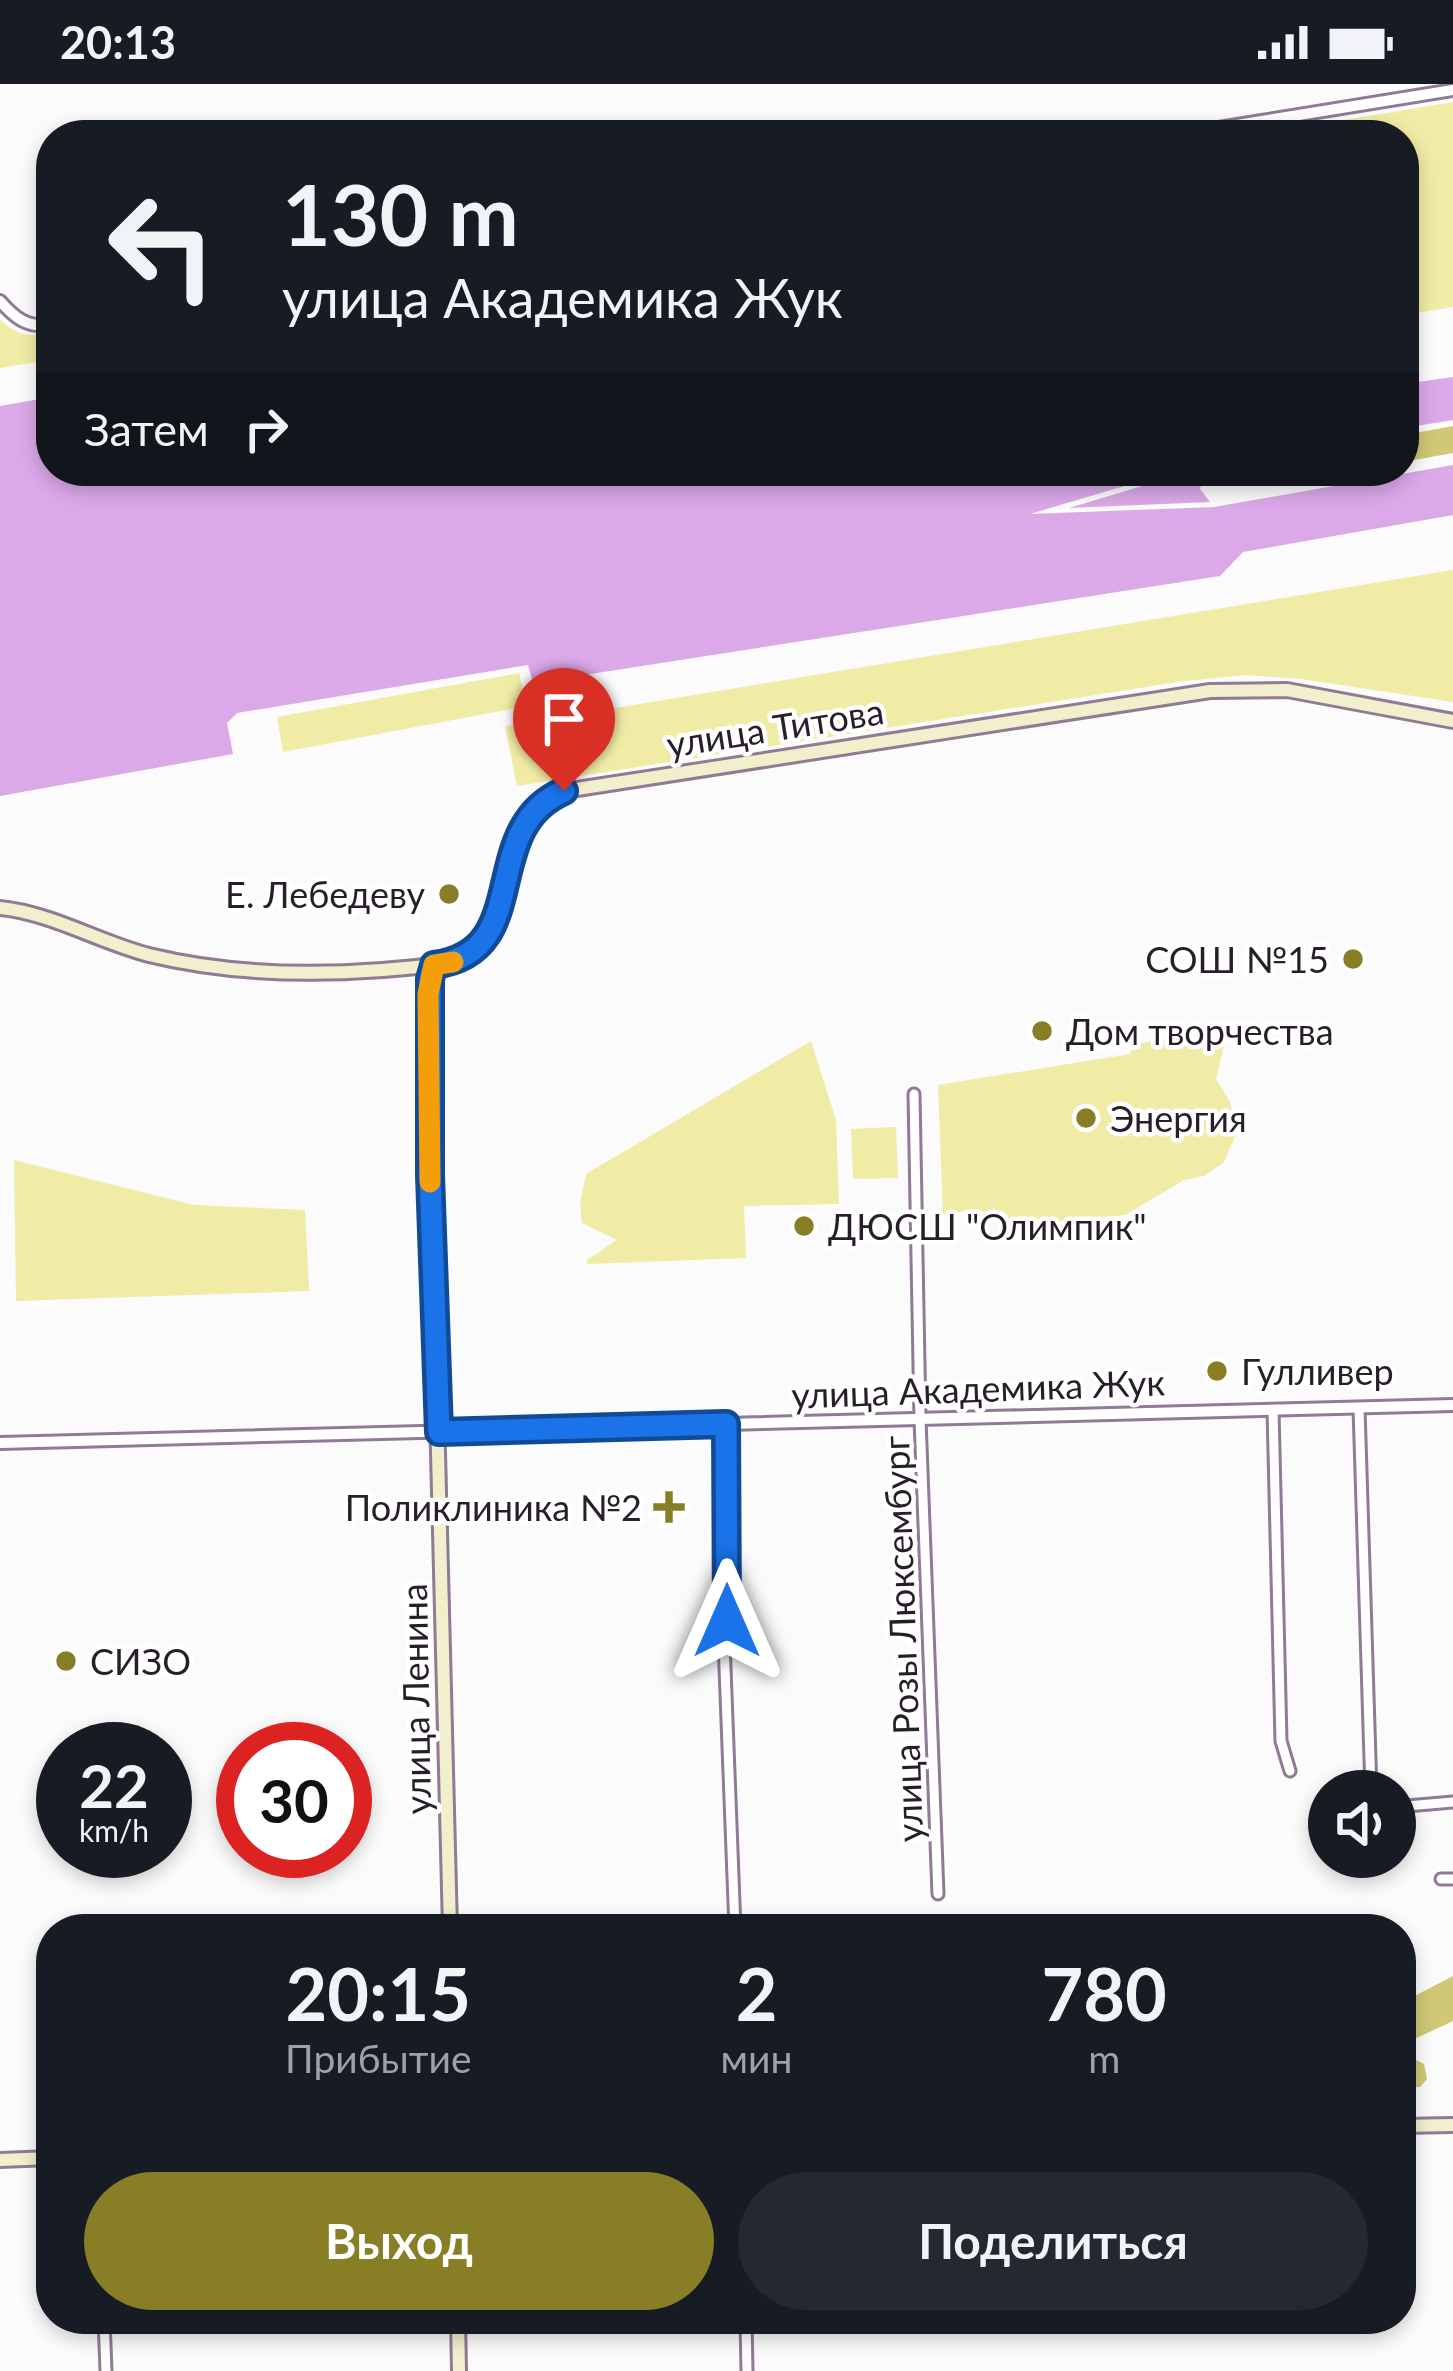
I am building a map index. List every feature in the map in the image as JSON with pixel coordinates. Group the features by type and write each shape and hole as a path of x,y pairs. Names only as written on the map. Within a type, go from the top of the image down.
{"main road":[{"name":"улица Титова","path":"0,908 21,910 118,946 194,965 297,972 434,965 465,959 482,945 527,815 542,800 564,791 1210,691 1287,690 1453,721"},
{"name":"улица Ленина","path":"434,965 427,1015 450,1914"},
{"path":"1416,2126 1453,2125"},
{"path":"0,2160 36,2159"},
{"path":"459,2334 460,2371"}],"street":[{"path":"1268,120 1453,90"},
{"path":"0,301 16,318 36,325"},
{"name":"улица Розы Люксембург","path":"914,1094 920,1419 938,1894"},
{"name":"улица Академика Жук","path":"0,1443 1453,1405"},
{"path":"1359,1408 1370,1770"},
{"path":"1273,1410 1281,1741 1290,1771"},
{"path":"726,1424 728,1614 724,1642 734,1914"},
{"path":"1416,1805 1453,1802"},
{"path":"105,2334 106,2371"},
{"path":"746,2334 747,2371"}],"shaded area":[{"path":"1453,102 1453,307 1419,313 1419,120 1344,120"},
{"path":"0,319 11,329 36,335 36,362 0,368"},
{"path":"1453,377 1453,420 1419,426 1419,382"},
{"path":"36,400 36,486 1124,486 1030,514 1214,507 1334,486 1419,486 1419,471 1453,465 1453,515 1243,552 1220,576 533,683 528,665 237,713 227,723 233,754 0,796 0,406"},
{"path":"1453,426 1453,453 1419,459 1419,432"},
{"path":"1142,486 1201,486 1210,502 1069,508"},
{"path":"1453,570 1453,702 1244,675 517,786 505,726"},
{"path":"519,673 527,706 283,752 277,717"},
{"name":"Энергия","path":"1185,1036 1192,1045 1225,1042 1216,1079 1230,1102 1236,1134 1224,1162 1125,1215 1015,1225 977,1209 943,1215 938,1085 1130,1054 1136,1044"},
{"path":"811,1041 836,1120 839,1204 744,1206 746,1258 587,1264 617,1240 582,1223 586,1174"},
{"path":"896,1127 898,1178 853,1179 851,1129"},
{"path":"14,1160 194,1205 305,1210 309,1291 16,1301"},
{"path":"1453,1976 1453,2021 1416,2038 1416,1995"},
{"path":"1416,2060 1424,2064 1427,2079 1416,2087"}],"slow traffic":[{"path":"430,1182 428,994 434,965 453,962"}],"place":[{"name":"Е. Лебедеву","path":"449,894"},
{"name":"СОШ №15","path":"1353,959"},
{"name":"Дом творчества","path":"1042,1031"},
{"name":"Энергия","path":"1086,1118"},
{"name":"ДЮСШ \"Олимпик\"","path":"804,1226"},
{"name":"Гулливер","path":"1217,1371"},
{"name":"Поликлиника №2","path":"669,1507"},
{"name":"СИЗО","path":"66,1661"}],"route":[{"path":"564,791 542,800 527,815 482,945 465,959 434,965 430,979 430,1175 439,1432 726,1424 727,1621"}]}
